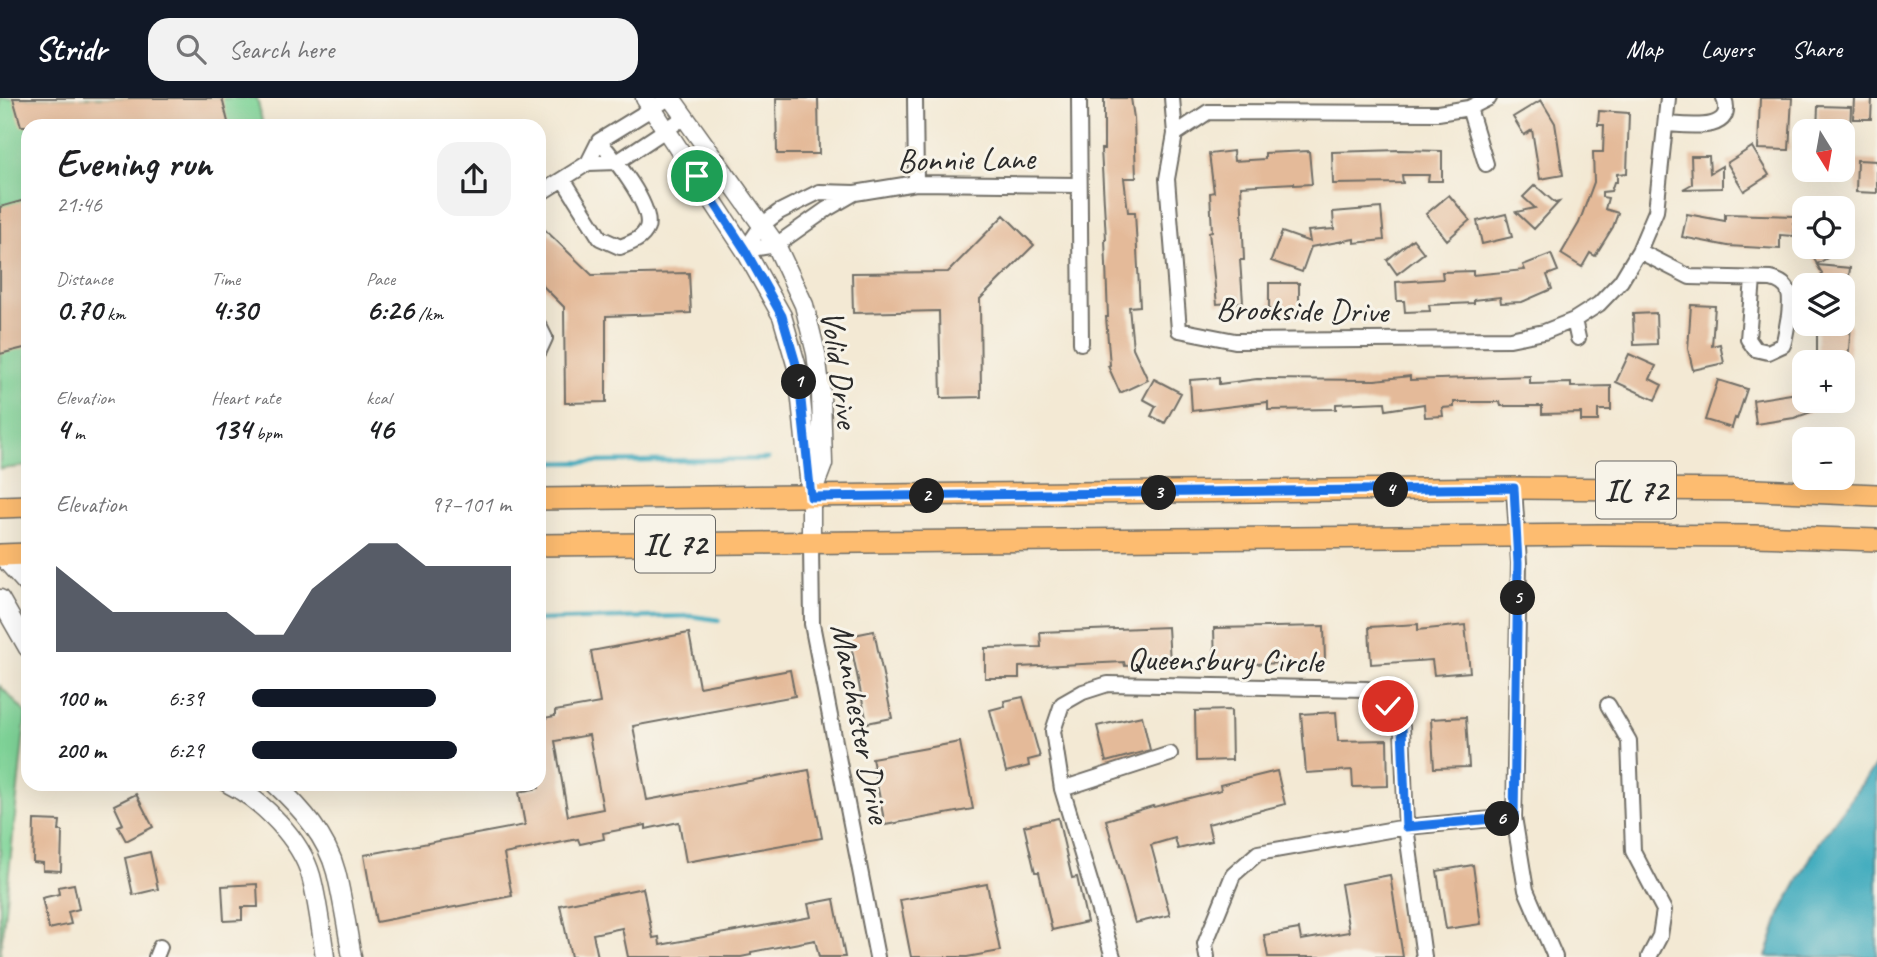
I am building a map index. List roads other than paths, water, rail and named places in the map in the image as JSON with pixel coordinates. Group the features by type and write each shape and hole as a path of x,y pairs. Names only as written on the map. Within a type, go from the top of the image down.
{"main road":[{"name":"IL 72","path":"546,499 1514,488 1757,490 1877,495"},
{"path":"0,506 21,506"},
{"name":"IL 72","path":"546,545 1730,535 1877,540"},
{"path":"0,555 21,554"}],"street":[{"path":"588,163 599,141 648,103 670,98"},
{"name":"Volid Drive","path":"670,98 776,245 804,305 816,353 821,394 823,464 811,497"},
{"path":"915,98 916,183"},
{"path":"1079,98 1081,343"},
{"path":"1172,98 1175,134"},
{"path":"1175,134 1207,105 1438,113 1468,108 1489,98"},
{"name":"Brookside Drive","path":"1175,134 1167,179 1179,330 1235,341 1510,339 1544,332 1574,320 1599,304 1620,281 1639,251 1656,211 1668,98"},
{"path":"1666,124 1710,126 1723,118 1727,109 1724,98"},
{"name":"Volid Drive","path":"648,103 745,250 782,316 798,371 811,497"},
{"path":"1468,108 1486,164"},
{"path":"546,190 588,163 617,162 685,117"},
{"path":"563,179 600,238 620,247 638,240 647,228 647,212 617,162 599,141"},
{"name":"Bonnie Lane","path":"745,250 762,225 779,212 819,192 855,193 916,183 1079,185"},
{"name":"Bonnie Lane","path":"745,250 776,245 855,193"},
{"path":"1639,251 1690,277 1753,279 1781,281 1791,296 1783,345 1768,352 1755,349 1748,339 1753,279"},
{"path":"1574,320 1578,338"},
{"path":"1514,488 1518,536 1514,817 1526,890 1555,957"},
{"name":"Manchester Drive","path":"811,497 812,624 877,957"},
{"path":"0,555 21,578"},
{"path":"0,599 21,636"},
{"name":"Queensbury Circle","path":"1113,957 1062,789 1053,731 1062,704 1083,692 1108,684 1367,690 1388,706 1402,727 1406,827 1424,957"},
{"path":"1608,705 1629,741 1633,851 1664,909 1660,936 1649,957"},
{"path":"1062,789 1170,754"},
{"path":"244,791 273,815 297,849 310,874 326,957"},
{"path":"283,791 298,805 318,832 336,869 352,957"},
{"path":"1208,957 1205,944 1233,874 1258,853 1406,827 1514,817"}],"water":[{"path":"1877,763 1877,957 1766,957 1781,912 1819,842"}],"waterway":[{"path":"546,463 768,459"},
{"path":"546,620 691,616 719,620"}]}
